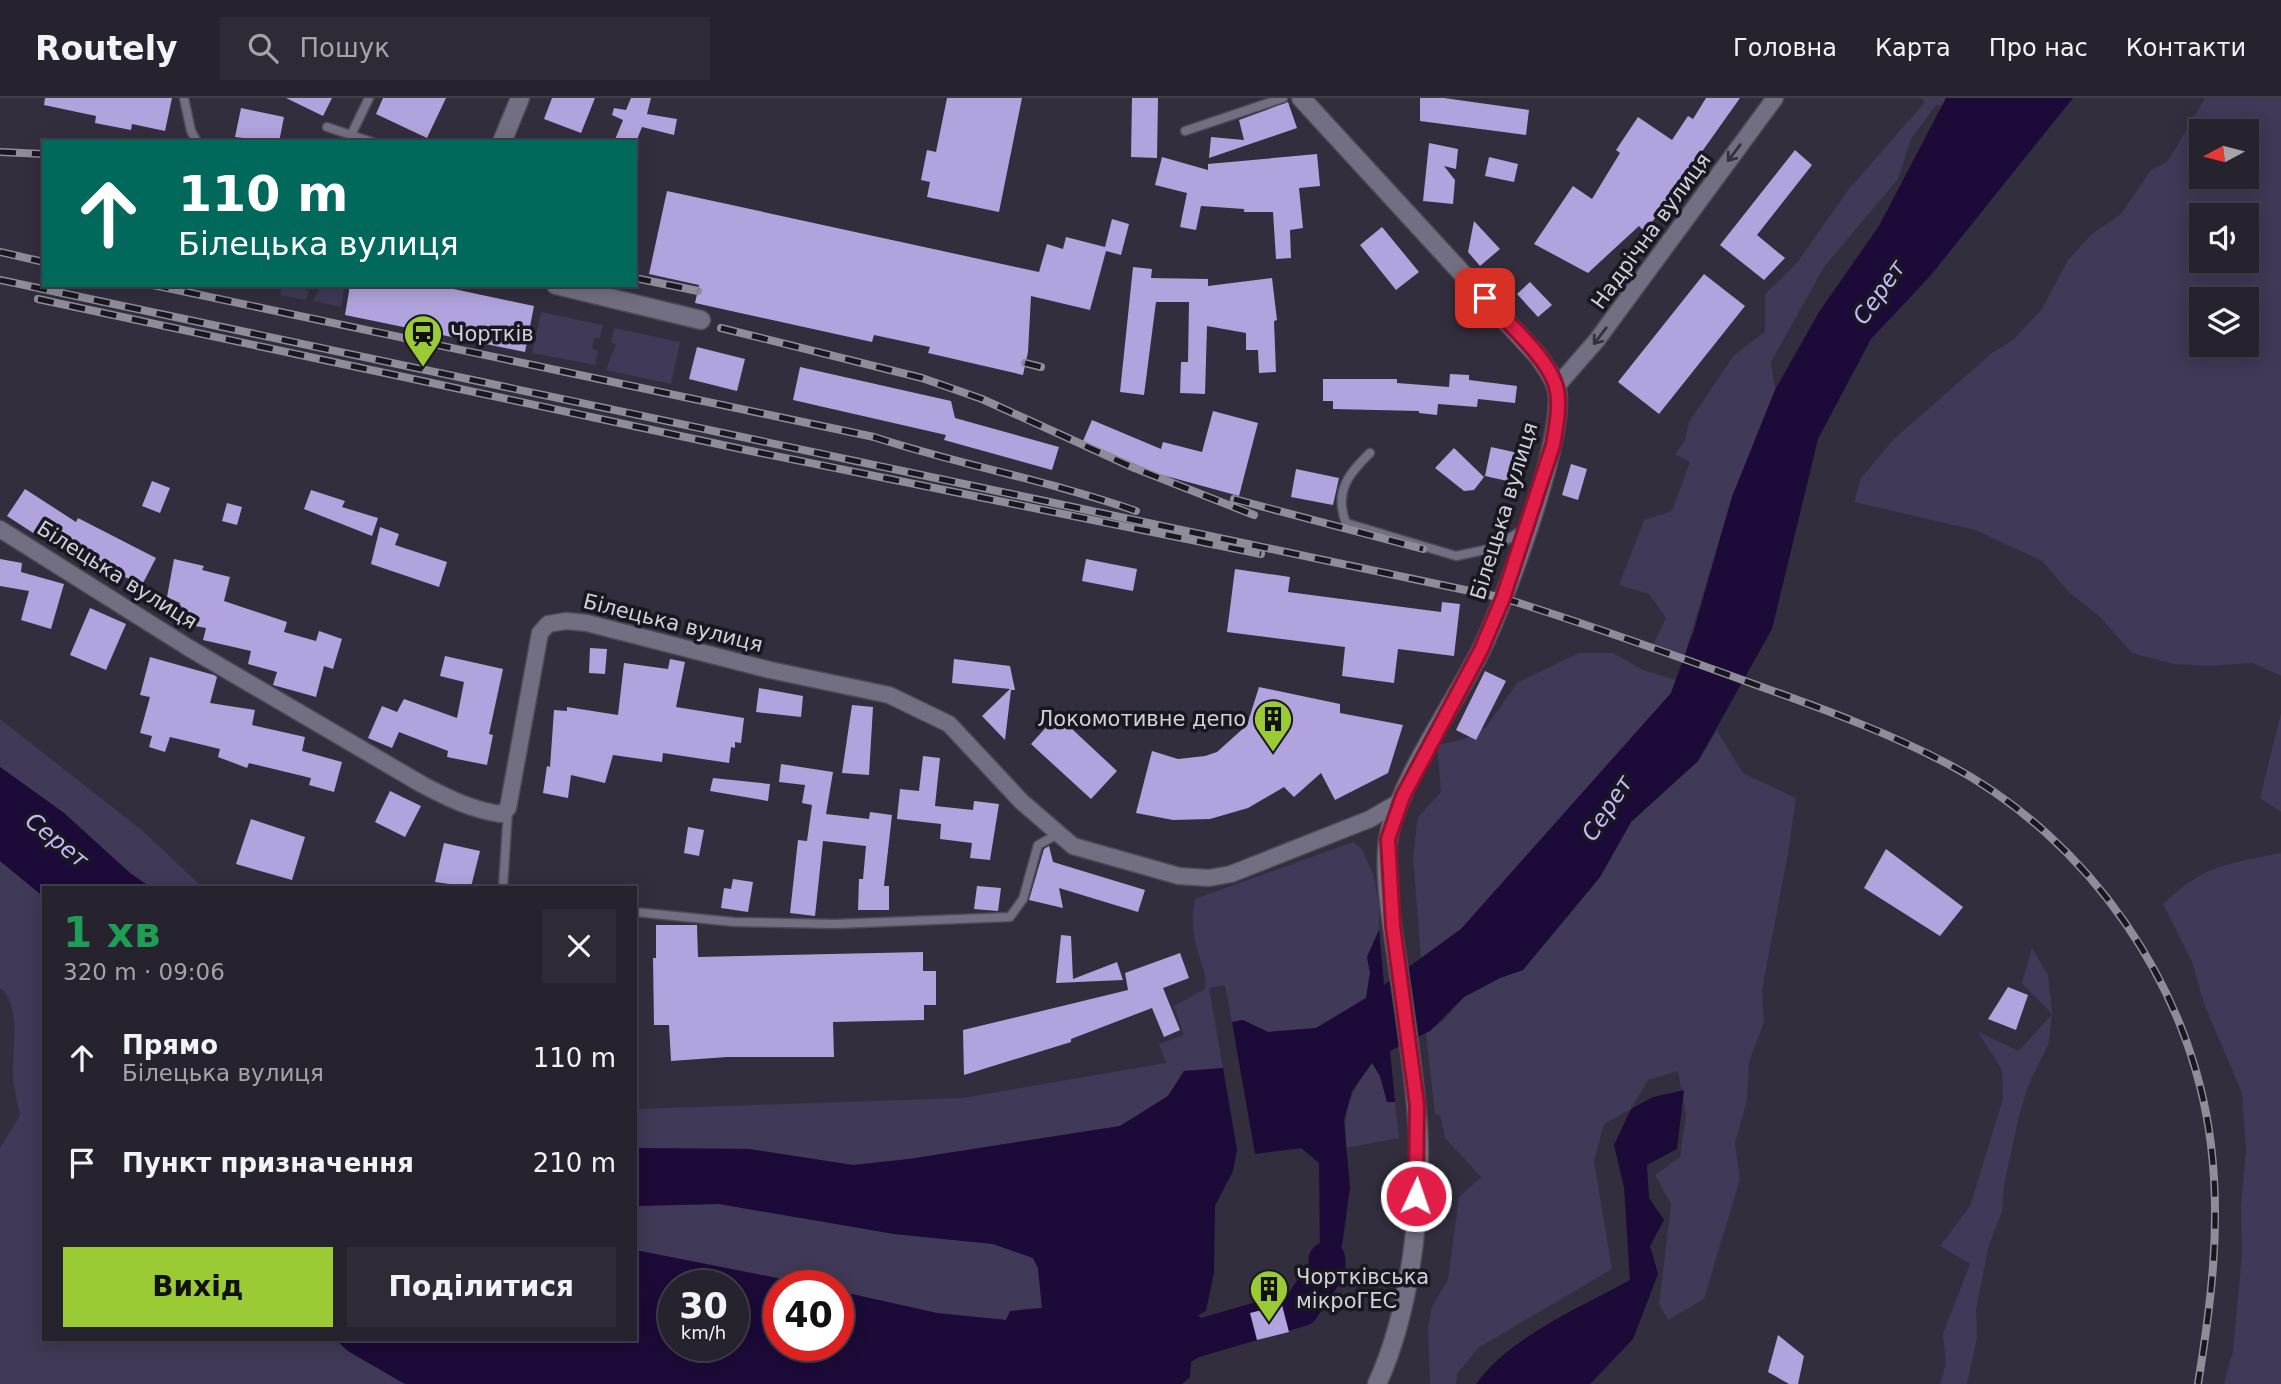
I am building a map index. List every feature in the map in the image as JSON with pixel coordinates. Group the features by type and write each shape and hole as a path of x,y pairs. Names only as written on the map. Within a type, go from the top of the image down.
{"street":[{"path":"503,140 520,98"},
{"name":"Надрічна вулиця","path":"1556,387 1597,340 1775,98"},
{"name":"Білецька вулиця","path":"1306,99 1539,357 1556,387 1556,425 1527,528 1481,650 1401,802 1388,839 1393,926 1417,1105 1418,1170 1412,1248 1393,1350 1377,1384"},
{"path":"564,287 701,320"},
{"name":"Білецька вулиця","path":"0,529 189,648 423,785 461,804 488,813 500,814 508,808 540,633 548,624 566,621 644,635 770,670 889,695 949,724 1022,802 1073,846 1179,876 1209,878 1256,864 1370,818 1401,802"}],"lane":[{"path":"184,98 191,131 196,140"},
{"path":"351,135 369,98"},
{"path":"1185,131 1283,98"},
{"path":"327,127 366,140"},
{"path":"1370,453 1344,485 1341,510 1346,523 1456,556 1494,548 1527,528"},
{"path":"503,886 508,808"},
{"path":"637,912 734,922 835,924 1010,917 1023,899 1038,845 1059,833"}],"shaded area":[{"path":"1921,98 1946,98 1943,105 1936,105 1911,139 1898,179 1824,267 1771,362 1775,390 1732,497 1683,660 1650,651 1666,618 1649,594 1619,585 1644,520 1672,511 1690,462 1675,454 1685,441 1689,422 1734,355 1765,332 1765,294 1797,263 1848,190 1925,102"},
{"path":"2205,98 2281,98 2281,676 2253,663 2209,666 2173,664 2132,653 2099,616 2070,593 2042,561 1975,530 1854,502 1861,478 1894,439 1993,352 2012,341 2042,309 2068,260 2093,233 2121,214 2151,170 2168,161 2189,125 2189,189 2259,189 2259,119 2193,119"},
{"path":"282,287 304,287 309,291 306,300 280,295"},
{"path":"320,287 345,287 341,307 313,301"},
{"path":"541,312 603,325 600,338 594,338 592,349 598,351 595,365 532,353"},
{"path":"614,328 680,342 671,384 606,370 616,344 611,342"},
{"path":"1579,653 1613,653 1643,670 1676,680 1671,693 1461,929 1421,958 1413,856 1418,817 1441,792 1437,745 1465,739 1486,727 1518,682"},
{"path":"2281,713 2281,812 2260,798"},
{"path":"0,719 143,831 201,886 149,886 130,873 64,813 0,767"},
{"path":"1717,731 1743,773 1796,798 1762,989 1764,1022 1749,1062 1747,1101 1735,1143 1740,1179 1704,1299 1668,1320 1659,1304 1671,1204 1655,1175 1680,1157 1686,1114 1678,1071 1648,1080 1631,1109 1604,1124 1594,1161 1612,1269 1478,1348 1457,1374 1456,1384 1430,1384 1428,1328 1432,1306 1448,1280 1459,1197 1481,1177 1445,1138 1440,1115 1435,1114 1426,1033 1443,1021 1464,997 1500,978 1523,970 1600,877 1631,822 1698,761"},
{"path":"1353,842 1362,849 1374,877 1379,908 1379,930 1367,956 1370,973 1366,998 1316,1028 1268,1032 1243,1020 1232,1022 1225,985 1209,988 1223,1068 1184,1071 1168,1096 1120,1126 909,1159 853,1165 749,1149 637,1148 637,1109 962,1098 1166,1063 1159,1044 1184,1035 1174,1006 1205,989 1205,976 1193,928 1195,899"},
{"path":"2281,853 2281,1384 2224,1384 2233,1351 2242,1254 2241,1206 2246,1150 2242,1093 2204,1004 2192,962 2163,904 2205,873 2231,863"},
{"path":"0,861 42,895 42,1341 337,1341 348,1351 405,1384 0,1384 0,1148 20,1115 13,1077 14,1018 7,996 0,988"},
{"path":"2032,948 2048,975 2052,1014 2022,983"},
{"path":"2052,1014 2049,1043 2028,1086 2019,1116 2004,1185 2002,1212 1989,1244 1976,1309 1977,1337 1967,1384 1940,1384 1946,1363 1943,1334 1970,1264 1940,1246 1970,1206 2003,1099 2002,1070 1978,1032 2019,1051"},
{"path":"1372,1062 1380,1076 1387,1102 1395,1102 1399,1138 1346,1148 1346,1123 1350,1102 1358,1083"},
{"path":"719,1204 894,1234 993,1244 1033,1258 1038,1268 1042,1308 1021,1309 1006,1320 937,1313 854,1295 854,1270 763,1270 763,1275 749,1273 749,1270 736,1270 637,1250 637,1206"}],"water":[{"path":"1946,98 2073,98 1931,275 1871,339 1818,439 1772,629 1698,761 1631,822 1600,877 1523,970 1500,978 1464,997 1430,1031 1390,1051 1395,1102 1387,1102 1380,1076 1372,1063 1352,1091 1344,1120 1350,1188 1340,1260 1326,1304 1317,1312 1308,1315 1304,1296 1320,1254 1319,1163 1301,1148 1255,1154 1232,1022 1243,1020 1268,1032 1316,1028 1366,998 1370,973 1367,957 1379,930 1384,985 1461,929 1671,693 1694,630 1732,497 1775,390 1819,312 1879,226"},
{"path":"0,767 64,813 130,873 149,886 42,886 42,895 0,861"},
{"path":"1223,1068 1237,1150 1233,1171 1215,1206 1214,1272 1206,1311 1198,1315 1204,1323 1220,1325 1223,1342 1191,1362 1190,1377 1182,1384 405,1384 348,1351 337,1341 637,1341 637,1250 736,1270 658,1270 658,1361 749,1361 749,1273 763,1275 763,1361 854,1361 854,1295 937,1313 1006,1320 1010,1311 1042,1308 1038,1268 1033,1258 993,1244 894,1234 719,1204 637,1206 637,1148 749,1149 853,1165 909,1159 1120,1126 1168,1096 1184,1071"},
{"path":"1684,1090 1677,1149 1647,1165 1649,1198 1664,1220 1650,1246 1658,1274 1633,1339 1590,1384 1476,1384 1490,1367 1526,1338 1630,1280 1624,1187 1614,1145 1631,1109 1653,1097"}],"building":[{"path":"45,98 172,98 165,131 132,124 131,130 95,123 96,116 44,105"},
{"path":"286,98 332,98 323,116"},
{"path":"383,98 446,98 427,138 376,114"},
{"path":"552,98 595,98 581,133 544,119"},
{"path":"631,98 651,98 647,114 677,119 674,135 642,127 637,140 615,140 623,120 612,115 614,108 626,110"},
{"path":"947,98 1022,98 999,212 927,197 930,182 921,180 927,150 936,152"},
{"path":"1132,98 1158,98 1157,158 1131,157"},
{"path":"1420,98 1444,98 1529,110 1526,135 1420,121"},
{"path":"1706,98 1740,98 1645,232 1639,226 1588,273 1534,244 1573,186 1592,199 1620,153 1616,150 1638,117 1672,140 1688,116 1693,119"},
{"path":"1288,102 1297,128 1209,158 1211,137 1244,140 1239,120"},
{"path":"241,108 284,117 279,140 235,137"},
{"path":"1429,143 1458,149 1456,169 1444,166 1455,180 1453,204 1423,201"},
{"path":"1795,150 1812,165 1757,235 1785,258 1764,280 1720,245"},
{"path":"1317,154 1320,186 1299,188 1303,228 1290,230 1291,258 1276,259 1273,212 1244,212 1244,209 1201,206 1196,230 1180,227 1187,193 1155,185 1162,157 1208,170 1208,164"},
{"path":"1489,157 1518,164 1514,182 1485,176"},
{"path":"667,191 1039,272 1047,244 1063,249 1066,237 1105,247 1112,219 1129,224 1121,255 1106,251 1090,310 1031,296 1028,352 1023,375 928,353 930,347 874,335 872,342 695,303 699,285 649,274"},
{"path":"1474,221 1500,249 1480,266 1468,252"},
{"path":"1382,227 1419,272 1396,290 1360,245"},
{"path":"1133,267 1152,269 1151,278 1208,279 1208,286 1272,278 1277,320 1274,321 1276,372 1259,373 1258,350 1246,350 1246,333 1207,326 1205,394 1180,393 1181,362 1188,362 1189,302 1156,302 1144,395 1120,392"},
{"path":"1704,274 1745,306 1659,414 1618,382"},
{"path":"1530,282 1552,305 1538,317 1517,294"},
{"path":"350,287 444,287 534,306 525,352 345,315"},
{"path":"697,347 745,359 737,391 689,379"},
{"path":"800,367 951,401 955,418 1059,447 1052,470 944,440 946,435 793,400"},
{"path":"1450,374 1469,375 1469,380 1517,386 1515,403 1478,399 1477,407 1438,404 1437,415 1419,411 1333,409 1333,401 1323,401 1323,379 1397,379 1397,383 1449,387"},
{"path":"1213,411 1258,423 1239,496 1155,473 1083,441 1092,420 1161,449 1163,442 1202,452"},
{"path":"1491,447 1518,453 1512,482 1485,476"},
{"path":"1454,448 1484,477 1474,490 1464,491 1435,468"},
{"path":"1571,464 1587,469 1578,500 1562,495"},
{"path":"1296,469 1339,478 1333,505 1291,497"},
{"path":"152,481 170,488 160,513 142,506"},
{"path":"25,489 76,522 78,518 156,558 142,585 41,538 7,516"},
{"path":"311,490 345,501 342,507 378,518 372,536 304,509"},
{"path":"227,503 242,507 237,525 222,521"},
{"path":"380,527 399,534 395,545 447,562 439,587 371,564"},
{"path":"0,559 22,563 21,572 64,584 51,629 21,620 29,591 0,586"},
{"path":"174,559 204,566 202,570 230,577 224,601 287,622 284,632 316,641 319,631 342,639 333,669 324,666 316,697 273,685 277,672 248,664 251,651 203,640 206,628 173,622 180,603 167,597"},
{"path":"1086,559 1137,569 1133,591 1082,581"},
{"path":"1235,569 1290,577 1288,592 1441,612 1442,602 1460,604 1454,656 1398,649 1394,683 1342,676 1345,647 1227,632"},
{"path":"90,608 126,624 106,670 70,655"},
{"path":"590,648 607,649 605,674 589,673"},
{"path":"445,656 503,669 489,734 493,735 487,765 447,757 448,751 399,732 392,748 368,738 382,706 397,712 404,699 457,718 464,682 440,676"},
{"path":"150,657 214,675 217,677 210,703 255,710 252,725 305,737 302,751 342,762 334,792 309,785 311,778 249,763 247,768 218,757 220,749 170,737 165,752 149,747 152,736 140,733 150,697 140,695"},
{"path":"670,659 685,662 676,707 744,718 741,743 735,742 735,748 731,747 729,763 663,753 662,762 613,755 605,783 571,775 568,798 543,793 547,766 550,767 554,710 567,711 567,707 618,715 624,663 668,669"},
{"path":"954,659 1010,666 1015,690 1011,690 1005,740 982,716 1010,689 952,683"},
{"path":"1485,671 1506,681 1476,740 1456,730"},
{"name":"Локомотивне депо","path":"1259,687 1340,704 1340,713 1403,725 1388,773 1335,800 1321,773 1294,797 1284,787 1248,808 1210,819 1173,820 1136,813 1152,751 1178,759 1217,752 1247,725"},
{"path":"759,688 803,696 801,717 756,712"},
{"path":"852,705 873,707 869,775 842,773"},
{"path":"1057,715 1117,771 1091,799 1031,744"},
{"path":"923,756 940,758 935,806 973,810 974,801 999,804 990,860 970,858 972,843 940,839 941,824 897,819 900,789 919,791"},
{"path":"781,764 833,772 826,814 869,819 870,812 892,815 884,886 889,886 889,910 858,910 859,879 863,879 866,846 823,841 815,916 790,913 798,840 807,841 812,805 802,803 805,785 779,782"},
{"path":"713,778 770,784 768,801 710,791"},
{"path":"390,791 421,806 405,837 375,822"},
{"path":"251,819 305,837 292,880 236,864"},
{"path":"688,827 704,830 699,856 684,853"},
{"path":"444,843 480,851 471,886 435,882"},
{"path":"1049,846 1053,862 1145,890 1138,912 1059,888 1063,908 1029,900 1044,849"},
{"path":"1886,849 1963,907 1940,936 1864,888"},
{"path":"733,879 753,882 748,912 721,908 724,888 731,889"},
{"path":"977,886 1001,888 998,911 974,909"},
{"path":"656,925 697,925 698,957 923,952 923,971 936,971 936,1005 924,1005 924,1020 833,1022 834,1057 727,1057 671,1061 669,1025 654,1025 653,958 656,958"},
{"path":"1061,935 1071,936 1073,979 1117,962 1123,980 1056,983"},
{"path":"1180,953 1189,978 1163,988 1180,1030 1164,1037 1152,1008 1071,1039 1071,1042 964,1075 963,1030 1128,990 1125,973"},
{"path":"2008,987 2028,995 2016,1030 1988,1019"},
{"name":"Чортківська мікроГЕС","path":"1282,1305 1289,1332 1257,1340 1250,1313"},
{"path":"1778,1335 1804,1356 1798,1384 1789,1384 1768,1372"}],"waterway":[{"name":"Серет","path":"1124,1384 1188,1341 1301,1308 1327,1269 1327,1260"}],"railway":[{"path":"0,152 42,154"},
{"path":"0,252 42,262"},
{"path":"637,278 698,291"},
{"path":"0,280 1503,598 1807,703 1925,752 1999,795 2046,833 2088,876 2125,923 2157,974 2182,1029 2200,1086 2214,1175 2213,1265 2198,1384"},
{"path":"162,287 874,437 1136,511"},
{"path":"38,299 746,450 1261,554"},
{"path":"721,328 922,378 982,399 1132,467 1254,515"},
{"path":"1025,363 1041,367"},
{"path":"1234,499 1423,549"}],"place":[{"name":"Чортків","path":"423,368"},
{"name":"Локомотивне депо","path":"1273,753"},
{"name":"Чортківська мікроГЕС","path":"1269,1323"}],"route":[{"path":"1416,1196 1417,1105 1393,926 1388,839 1403,796 1481,650 1503,598 1553,445 1556,425 1558,396 1553,377 1539,357 1485,298"}]}
